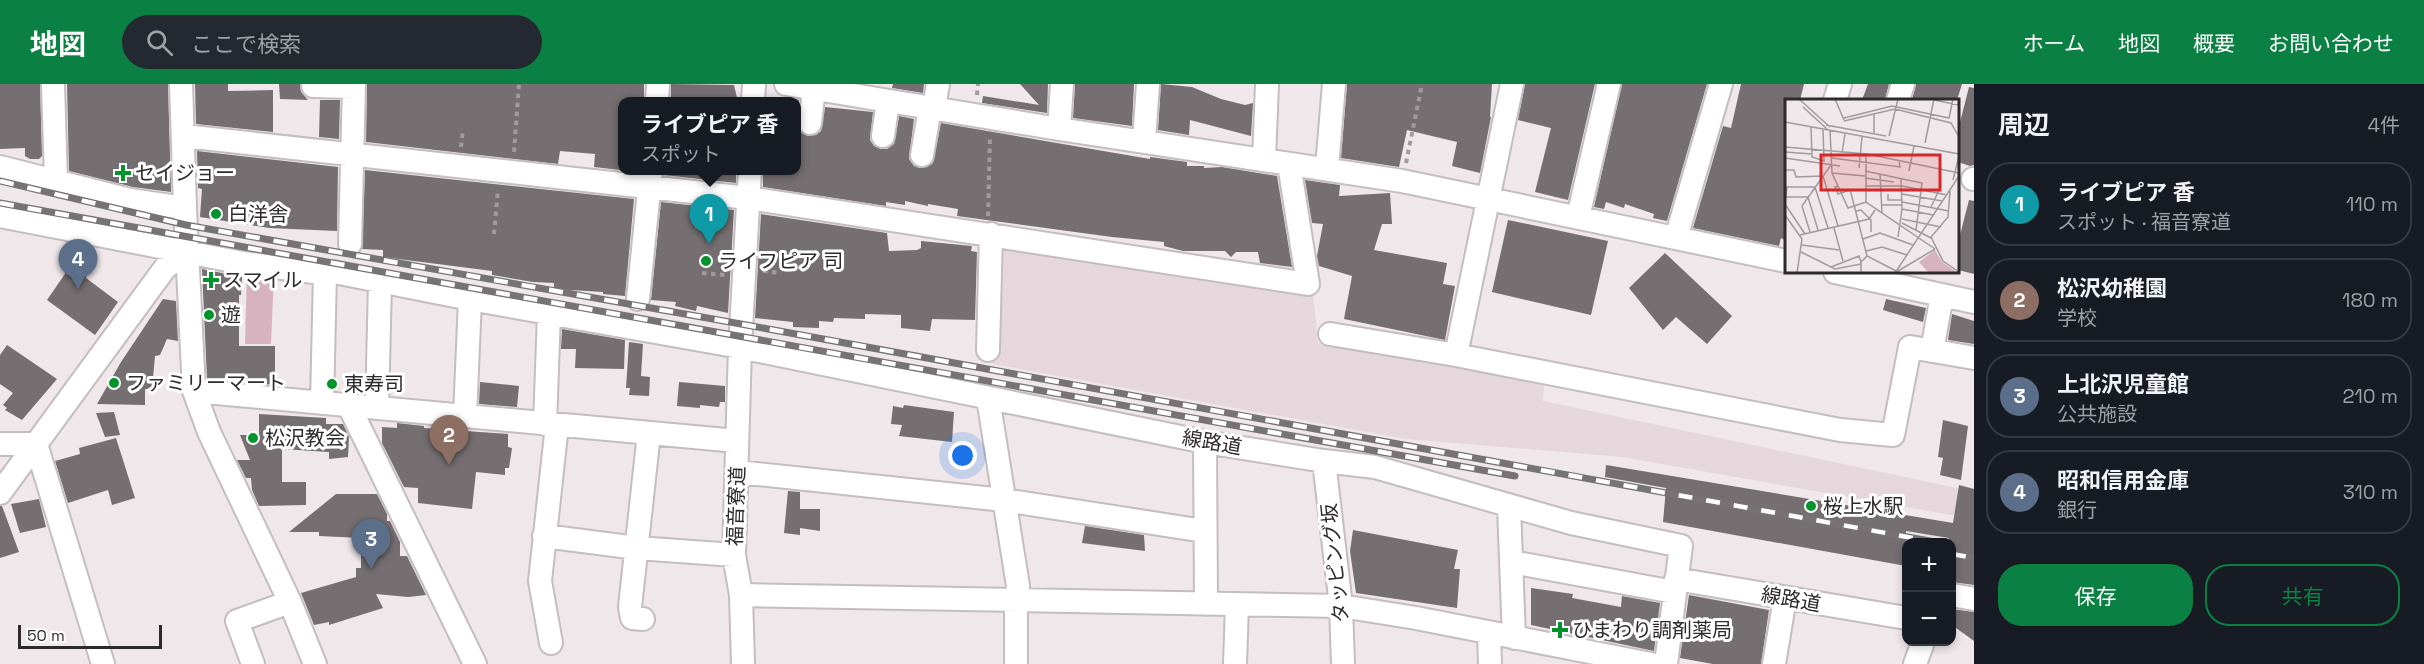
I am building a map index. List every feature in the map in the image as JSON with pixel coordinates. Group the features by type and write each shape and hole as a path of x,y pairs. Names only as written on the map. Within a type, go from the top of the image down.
{"street":[{"path":"53,84 56,182"},
{"path":"181,84 184,208 194,391 209,432 290,602 315,664"},
{"path":"786,84 1059,129 1402,181 1676,238 1785,258"},
{"path":"922,155 938,84"},
{"path":"1059,129 1062,84"},
{"path":"1144,141 1148,84"},
{"path":"1264,160 1267,84"},
{"path":"1327,168 1334,84"},
{"path":"1456,355 1512,84"},
{"path":"1578,217 1609,84"},
{"path":"1676,238 1721,84"},
{"path":"1835,99 1840,84"},
{"path":"1898,99 1903,84"},
{"path":"313,86 354,86 350,244"},
{"path":"810,123 814,89"},
{"path":"883,136 888,101"},
{"path":"183,136 507,171 650,179 748,198 1308,284 1289,164"},
{"path":"0,167 130,200 184,208"},
{"name":"福音寮道","path":"743,664 741,595 734,555 740,347 750,175"},
{"path":"638,299 650,179"},
{"name":"線路道","path":"0,216 243,263 380,282 740,347 1205,442 1375,467 1509,507 1571,523 1681,546 1675,586"},
{"path":"988,350 989,234"},
{"path":"0,493 165,268 187,251"},
{"path":"322,403 325,273"},
{"path":"1845,273 1974,302"},
{"path":"377,408 380,282"},
{"path":"1932,351 1942,295"},
{"path":"465,416 470,299"},
{"path":"549,314 551,424 540,581 551,643"},
{"path":"1330,334 1456,355 1840,430 1893,435 1910,347 1974,358"},
{"path":"194,391 737,441"},
{"path":"988,399 1018,586 1016,664"},
{"path":"349,406 475,664"},
{"path":"643,619 632,618 630,607 649,433"},
{"path":"1205,442 1206,604"},
{"path":"0,444 36,444"},
{"path":"36,444 103,664"},
{"name":"タッピング坂","path":"1324,461 1341,606 1343,664"},
{"path":"738,472 1004,500 1204,531"},
{"path":"1509,507 1514,638"},
{"path":"544,536 637,548 734,555"},
{"name":"線路道","path":"1512,562 1675,586 1785,598 1902,617"},
{"path":"1666,664 1675,586"},
{"path":"741,595 1341,606 1416,618 1651,664"},
{"path":"1956,596 1974,599"},
{"path":"1774,664 1785,598"},
{"path":"253,664 237,621 290,602"},
{"path":"1235,664 1237,605"},
{"path":"1489,634 1490,664"},
{"path":"1915,664 1922,646"}],"path":[{"path":"494,234 507,171 519,84"},
{"path":"1402,181 1422,84"},
{"path":"989,234 990,118"}],"shaded area":[{"path":"995,244 1313,294 1318,343 1544,383 1543,401 1962,489 1974,519 1622,457 1406,439 993,364"},
{"path":"247,270 274,272 271,344 245,344"}],"building":[{"path":"0,84 40,84 42,156 39,159 30,159 25,156 25,148 0,149"},
{"path":"67,84 168,84 171,192 133,187 69,171"},
{"path":"195,84 228,84 228,91 273,90 273,132 196,124"},
{"path":"279,84 300,84 301,92 308,100 280,99"},
{"path":"367,84 644,84 644,97 618,97 618,170 594,167 595,154 560,151 558,164 366,142"},
{"path":"671,84 734,85 737,97 671,97"},
{"path":"893,84 924,84 923,93 892,88"},
{"path":"1020,84 1048,84 1047,113 982,103 983,96 1039,105"},
{"path":"1075,84 1134,84 1132,126 1073,118"},
{"path":"1161,84 1192,87 1221,99 1245,105 1253,103 1251,136 1190,120 1189,135 1158,130"},
{"path":"1347,84 1492,84 1491,117 1480,173 1452,166 1457,142 1407,130 1399,167 1341,158"},
{"path":"1525,84 1595,84 1568,200 1535,192 1551,128 1518,120"},
{"path":"1622,84 1707,84 1667,221 1653,218 1654,214 1625,204 1624,208 1606,202 1604,209 1594,207"},
{"path":"1741,84 1804,84 1800,99 1785,99 1785,240 1781,238 1779,246 1693,228 1723,126 1731,128"},
{"path":"1868,84 1889,84 1885,99 1862,99"},
{"path":"1916,84 1962,84 1957,99 1912,99"},
{"path":"1969,87 1974,88 1974,165 1959,162 1959,126"},
{"path":"320,100 340,100 339,139 319,137"},
{"path":"825,107 873,112 870,140 874,146 881,149 887,149 894,144 899,116 914,119 909,159 914,166 920,168 933,163 941,123 1150,159 1150,157 1187,162 1187,166 1222,167 1277,176 1292,267 1260,263 1258,252 1236,252 1231,257 1225,251 1183,251 1164,246 1164,242 957,216 958,209 928,204 928,206 905,201 905,205 886,202 886,206 763,187 763,175 801,175 801,132 808,136 816,135 821,131"},
{"path":"197,151 338,167 337,231 269,228 200,217 202,189 198,188"},
{"path":"365,170 634,199 625,296 603,294 603,292 554,289 554,283 492,275 492,271 383,257 383,250 362,249"},
{"path":"664,175 736,175 736,183"},
{"path":"1305,180 1340,185 1339,196 1390,193 1392,224 1382,224 1374,250 1447,263 1443,284 1455,286 1445,340 1344,319 1352,276 1319,266 1317,256 1323,224 1312,223"},
{"path":"1969,200 1974,201 1974,274 1959,270 1959,239"},
{"path":"661,202 734,210 728,313 697,306 696,311 675,306 676,302 651,300"},
{"path":"761,214 887,233 889,251 917,250 921,248 921,241 972,246 971,251 977,252 975,320 932,319 930,331 901,328 901,315 865,314 865,319 834,318 833,322 819,321 819,328 793,327 793,322 755,318"},
{"path":"1508,220 1608,241 1591,315 1492,292"},
{"path":"72,244 92,247 86,278 118,302 95,335 47,300 69,268"},
{"path":"1665,253 1732,316 1707,344 1676,317 1663,330 1629,288"},
{"path":"202,269 242,277 241,295 239,295 239,346 275,346 275,385 207,379"},
{"path":"163,299 176,301 178,341 167,339 160,355 155,356 152,389 145,389 145,405 97,404 121,362"},
{"path":"1886,299 1926,308 1923,322 1883,310"},
{"path":"1952,314 1974,321 1974,344 1948,340"},
{"path":"562,329 625,340 624,369 575,368 576,349 561,349"},
{"path":"629,342 643,344 641,376 650,377 649,396 629,395 630,388 626,388"},
{"path":"7,345 57,379 22,420 5,410 7,408 3,405 13,393 0,384 0,355"},
{"path":"480,382 519,386 517,407 479,404"},
{"path":"679,382 725,386 725,402 720,402 719,407 677,406"},
{"path":"904,405 954,412 952,442 899,436 902,425 891,424 893,406 903,408"},
{"path":"114,412 120,435 105,437 96,413"},
{"path":"259,414 326,418 326,424 343,424 349,437 348,457 329,459 329,452 282,449 282,482 306,482 306,505 259,506 252,490 251,478 246,478 237,460 250,460 240,435 259,435"},
{"path":"1943,420 1968,426 1961,480 1940,475 1943,458 1938,457"},
{"path":"397,423 424,426 424,428 508,434 508,447 512,448 509,468 505,468 505,475 476,472 472,509 418,503 418,488 404,487 382,443 382,427 397,428"},
{"path":"116,438 135,498 112,505 108,490 68,503 55,461 80,454 79,448"},
{"path":"1606,465 1953,523 1959,485 1974,489 1974,585 1956,583 1956,538 1906,531 1906,538 1902,538 1902,565 1663,522 1666,488 1605,477"},
{"path":"788,491 800,492 800,509 820,509 820,531 800,528 800,535 784,533"},
{"path":"336,494 377,494 387,514 387,521 390,521 400,542 400,556 407,556 426,595 408,597 376,594 383,608 329,625 329,622 314,625 301,593 356,577 356,568 361,568 361,538 319,536 319,532 289,532"},
{"path":"39,499 46,527 20,533 11,504"},
{"path":"0,506 2,506 19,552 0,558"},
{"path":"1085,526 1144,535 1145,551 1082,543"},
{"path":"1353,530 1458,550 1454,569 1460,569 1457,608 1356,593 1350,551"},
{"path":"1531,588 1573,594 1572,598 1621,607 1622,596 1660,603 1654,651 1531,625"},
{"path":"1689,595 1769,610 1761,664 1713,664 1680,658"},
{"path":"1956,610 1974,612 1974,641 1956,628"}],"railway":[{"path":"0,181 186,225 1913,538"},
{"path":"0,203 1515,476"},
{"path":"1956,555 1974,558"}],"place":[{"name":"セイジョー","path":"123,173"},
{"name":"白洋舎","path":"216,214"},
{"name":"ライブピア 香","path":"709,244"},
{"name":"ライフピア 司","path":"706,261"},
{"name":"スマイル","path":"211,280"},
{"name":"昭和信用金庫","path":"78,289"},
{"name":"遊","path":"209,315"},
{"name":"ファミリーマート","path":"114,383"},
{"name":"東寿司","path":"332,384"},
{"name":"松沢教会","path":"253,438"},
{"name":"松沢幼稚園","path":"449,465"},
{"name":"桜上水駅","path":"1811,506"},
{"name":"上北沢児童館","path":"371,569"},
{"name":"ひまわり調剤薬局","path":"1560,630"}]}
